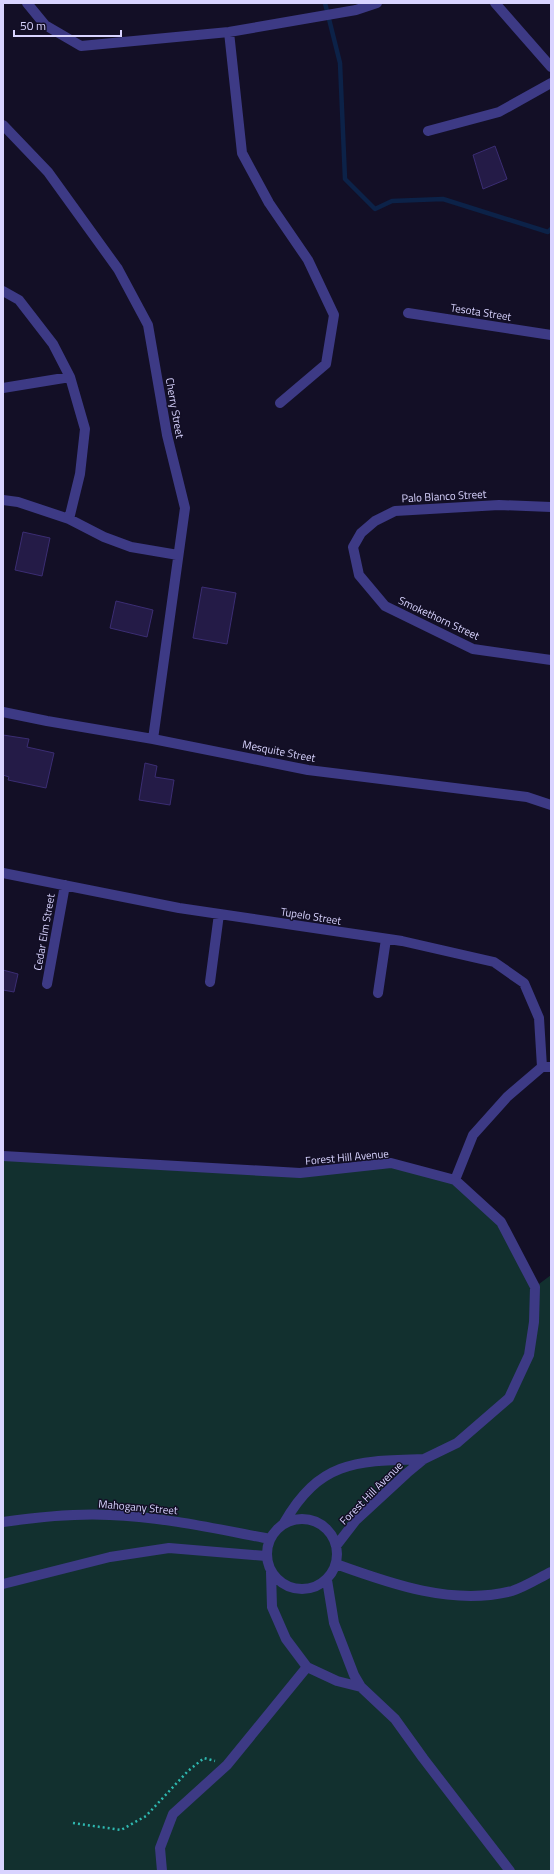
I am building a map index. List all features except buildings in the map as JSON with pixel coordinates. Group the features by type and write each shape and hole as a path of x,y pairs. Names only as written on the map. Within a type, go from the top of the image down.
{"street":[{"path":"26,3 45,25 81,46 229,32 356,10 377,3"},
{"path":"495,3 551,67"},
{"path":"229,32 242,153 269,203 308,260 334,315 326,364 280,403"},
{"path":"428,131 500,112 551,83"},
{"name":"Cherry Street","path":"3,125 48,172 118,269 148,325 167,435 185,508 153,739"},
{"path":"3,291 19,300 53,344 70,377 85,429 80,474 69,519"},
{"name":"Tesota Street","path":"408,313 551,335"},
{"path":"3,388 70,377"},
{"path":"3,500 18,502 69,519 104,537 131,547 178,555"},
{"name":"Palo Blanco Street","path":"353,547 361,533 375,521 395,511 499,505 551,507"},
{"name":"Smokethorn Street","path":"353,547 359,575 385,606 473,649 551,660"},
{"name":"Mesquite Street","path":"3,712 153,739 308,770 527,797 551,805"},
{"name":"Tupelo Street","path":"3,873 179,908 386,939 494,962 524,983 539,1018 546,1067"},
{"name":"Cedar Elm Street","path":"47,984 65,885"},
{"path":"210,982 219,914"},
{"path":"378,993 386,939"},
{"path":"455,1180 473,1135 507,1097 546,1067"},
{"name":"Forest Hill Avenue","path":"3,1156 300,1173 391,1163 455,1180 501,1222 535,1287 534,1322 529,1354 510,1398 457,1443 424,1459 361,1515 336,1546"},
{"name":"Forest Hill Avenue","path":"284,1523 305,1492 324,1477 344,1467 378,1460 424,1459"},
{"name":"Mahogany Street","path":"3,1522 55,1515 109,1514 172,1520 270,1539"},
{"path":"271,1572 280,1582 292,1589 311,1589 327,1580 336,1564 336,1546 327,1530 311,1520 302,1519 284,1523 277,1529 267,1545 266,1556 271,1572 272,1606 286,1639 307,1667 337,1681 361,1687"},
{"path":"3,1584 110,1557 169,1548 266,1556"},
{"path":"336,1564 379,1579 426,1592 480,1596 513,1590 551,1572"},
{"path":"327,1580 334,1623 354,1675 361,1687 395,1719 423,1758 510,1871"},
{"path":"162,1871 160,1848 173,1814 227,1765 307,1667"}],"path":[{"path":"73,1823 121,1830 146,1816 188,1771 204,1758 227,1765"}],"green space":[{"path":"3,1156 300,1173 391,1163 455,1180 501,1222 535,1287 551,1275 551,1871 3,1871"}],"waterway":[{"path":"325,3 340,63 345,179 375,209 392,201 443,199 548,232 551,229"}]}
